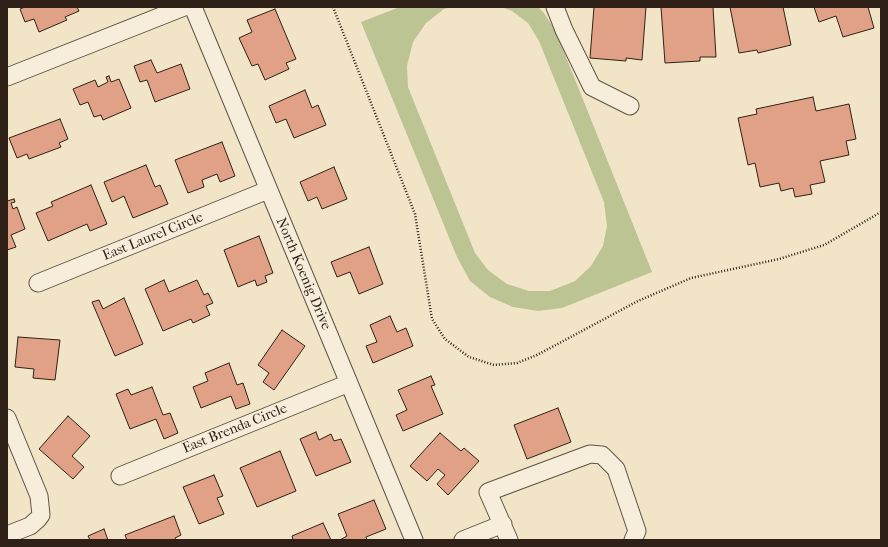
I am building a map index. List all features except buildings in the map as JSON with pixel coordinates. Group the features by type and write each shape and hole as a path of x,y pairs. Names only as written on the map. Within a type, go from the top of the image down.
{"street":[{"path":"7,77 184,7"},
{"name":"North Koenig Drive","path":"193,7 414,540"},
{"path":"555,7 564,30 592,87 630,106"},
{"name":"East Laurel Circle","path":"38,283 268,190"},
{"name":"East Brenda Circle","path":"120,476 349,383"},
{"path":"7,418 38,496 41,511 41,515 30,526 7,535"},
{"path":"509,540 488,492 590,454 602,455 616,469 637,531 633,540"},
{"path":"463,540 503,524"}],"path":[{"path":"333,7 415,214 432,319 446,339 469,357 494,365 517,363 537,355 638,301 692,278 779,259 824,245 881,212"}],"green space":[{"path":"400,7 451,7 444,9 426,23 413,42 407,66 408,87 475,253 488,270 507,284 529,291 550,291 575,281 591,266 603,246 607,226 604,202 539,41 528,23 512,11 501,7 538,7 544,13 556,32 652,272 562,308 538,311 513,307 490,297 470,281 457,257 361,22"}]}
